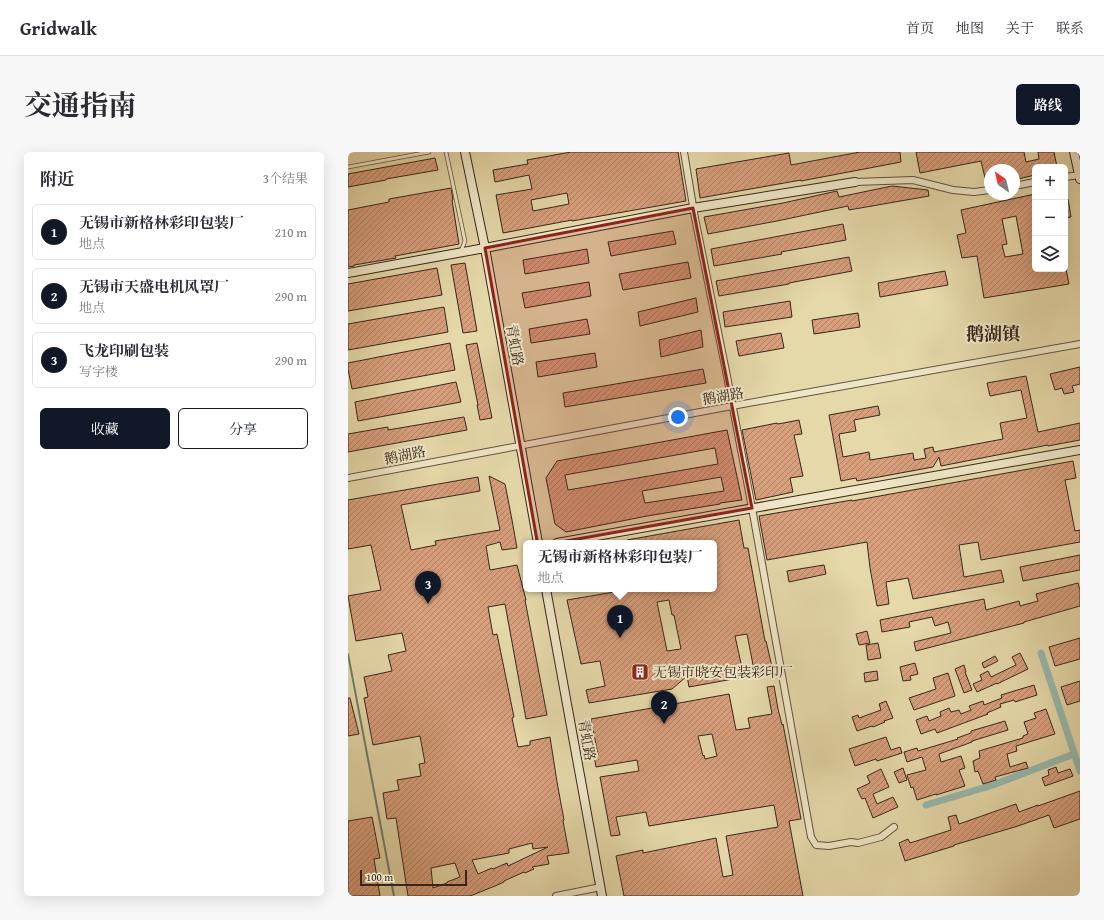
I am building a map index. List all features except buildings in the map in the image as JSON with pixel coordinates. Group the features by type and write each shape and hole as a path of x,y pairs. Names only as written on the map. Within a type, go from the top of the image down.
{"street":[{"name":"青虹路","path":"465,152 485,248 537,540"},
{"path":"684,152 693,208 752,508 811,838 816,845 829,846 851,842 858,843 881,837 894,827"},
{"path":"1068,177 1080,176 1074,152"},
{"path":"348,273 693,208 855,182 913,180 953,190 974,192 984,191"},
{"path":"1020,185 1032,183"},
{"name":"鹅湖路","path":"348,478 732,406 1080,344"},
{"path":"574,540 1080,450"},
{"name":"青虹路","path":"547,592 601,892"},
{"path":"556,896 601,892"}],"lane":[{"path":"348,167 429,152"},
{"path":"446,152 465,241 460,253"}],"highlighted area":[{"path":"693,208 752,508 538,546 485,248"}],"waterway":[{"path":"1041,653 1080,771"},
{"path":"348,654 394,896"},
{"path":"926,805 993,785 1074,754"}],"place":[{"name":"飞龙印刷包装","path":"428,604"},
{"name":"无锡市新格林彩印包装厂","path":"620,638"},
{"name":"无锡市晓安包装彩印厂","path":"640,672"},
{"name":"无锡市天盛电机风罩厂","path":"664,724"}],"district":[{"name":"鹅湖镇","path":"993,333"}]}
